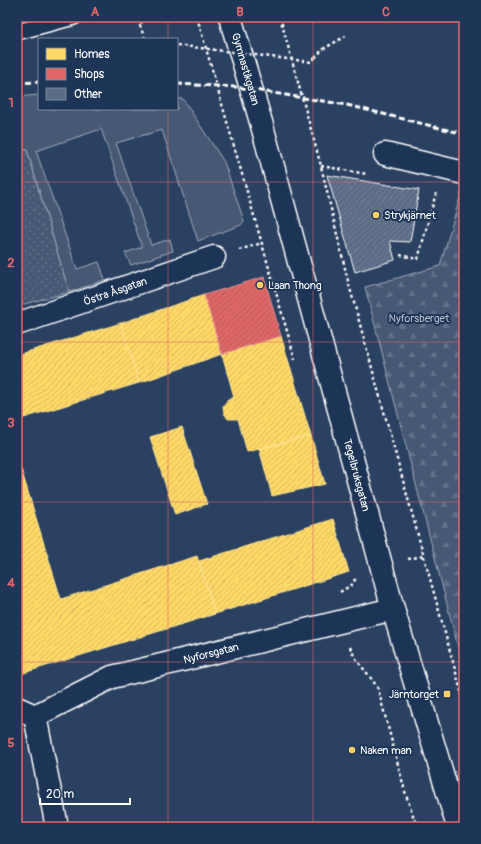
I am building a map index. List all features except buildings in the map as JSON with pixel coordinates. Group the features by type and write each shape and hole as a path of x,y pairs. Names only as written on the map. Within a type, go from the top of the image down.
{"street":[{"name":"Gymnastikgatan","path":"230,17 261,122"},
{"name":"Tegelbruksgatan","path":"261,122 393,609 458,827"},
{"path":"385,154 464,173"},
{"name":"Östra Åsgatan","path":"17,324 214,257"},
{"name":"Nyforsgatan","path":"26,712 112,677 393,609"},
{"path":"26,712 57,827"}],"lane":[{"path":"17,32 74,17"}],"path":[{"path":"145,38 139,23 159,17"},
{"path":"197,17 297,364"},
{"path":"280,17 319,160 348,281 464,702"},
{"path":"178,45 311,62 323,50 346,36"},
{"path":"400,255 418,259 441,168"},
{"path":"356,574 353,584 340,592 338,598 350,646 355,658 373,680 378,689 406,795 417,827"}],"green space":[{"path":"38,95 38,110 178,110 178,99 183,99 224,162 244,221 241,225 198,241 162,130 116,143 151,245 170,239 173,251 131,265 125,253 142,247 101,129 36,151 77,269 99,262 105,280 69,292 27,150 17,148 17,97"},
{"path":"17,148 27,150 69,292 17,306"},
{"name":"Nyforsberget","path":"462,190 464,190 464,670 365,287 440,266"}],"railway":[{"path":"17,83 38,82"},
{"path":"178,84 236,87 347,105 464,134"}],"place":[{"name":"Strykjärnet","path":"376,215"},
{"name":"Laan Thong","path":"260,285"},
{"name":"Järntorget","path":"447,694"},
{"name":"Naken man","path":"352,750"}]}
